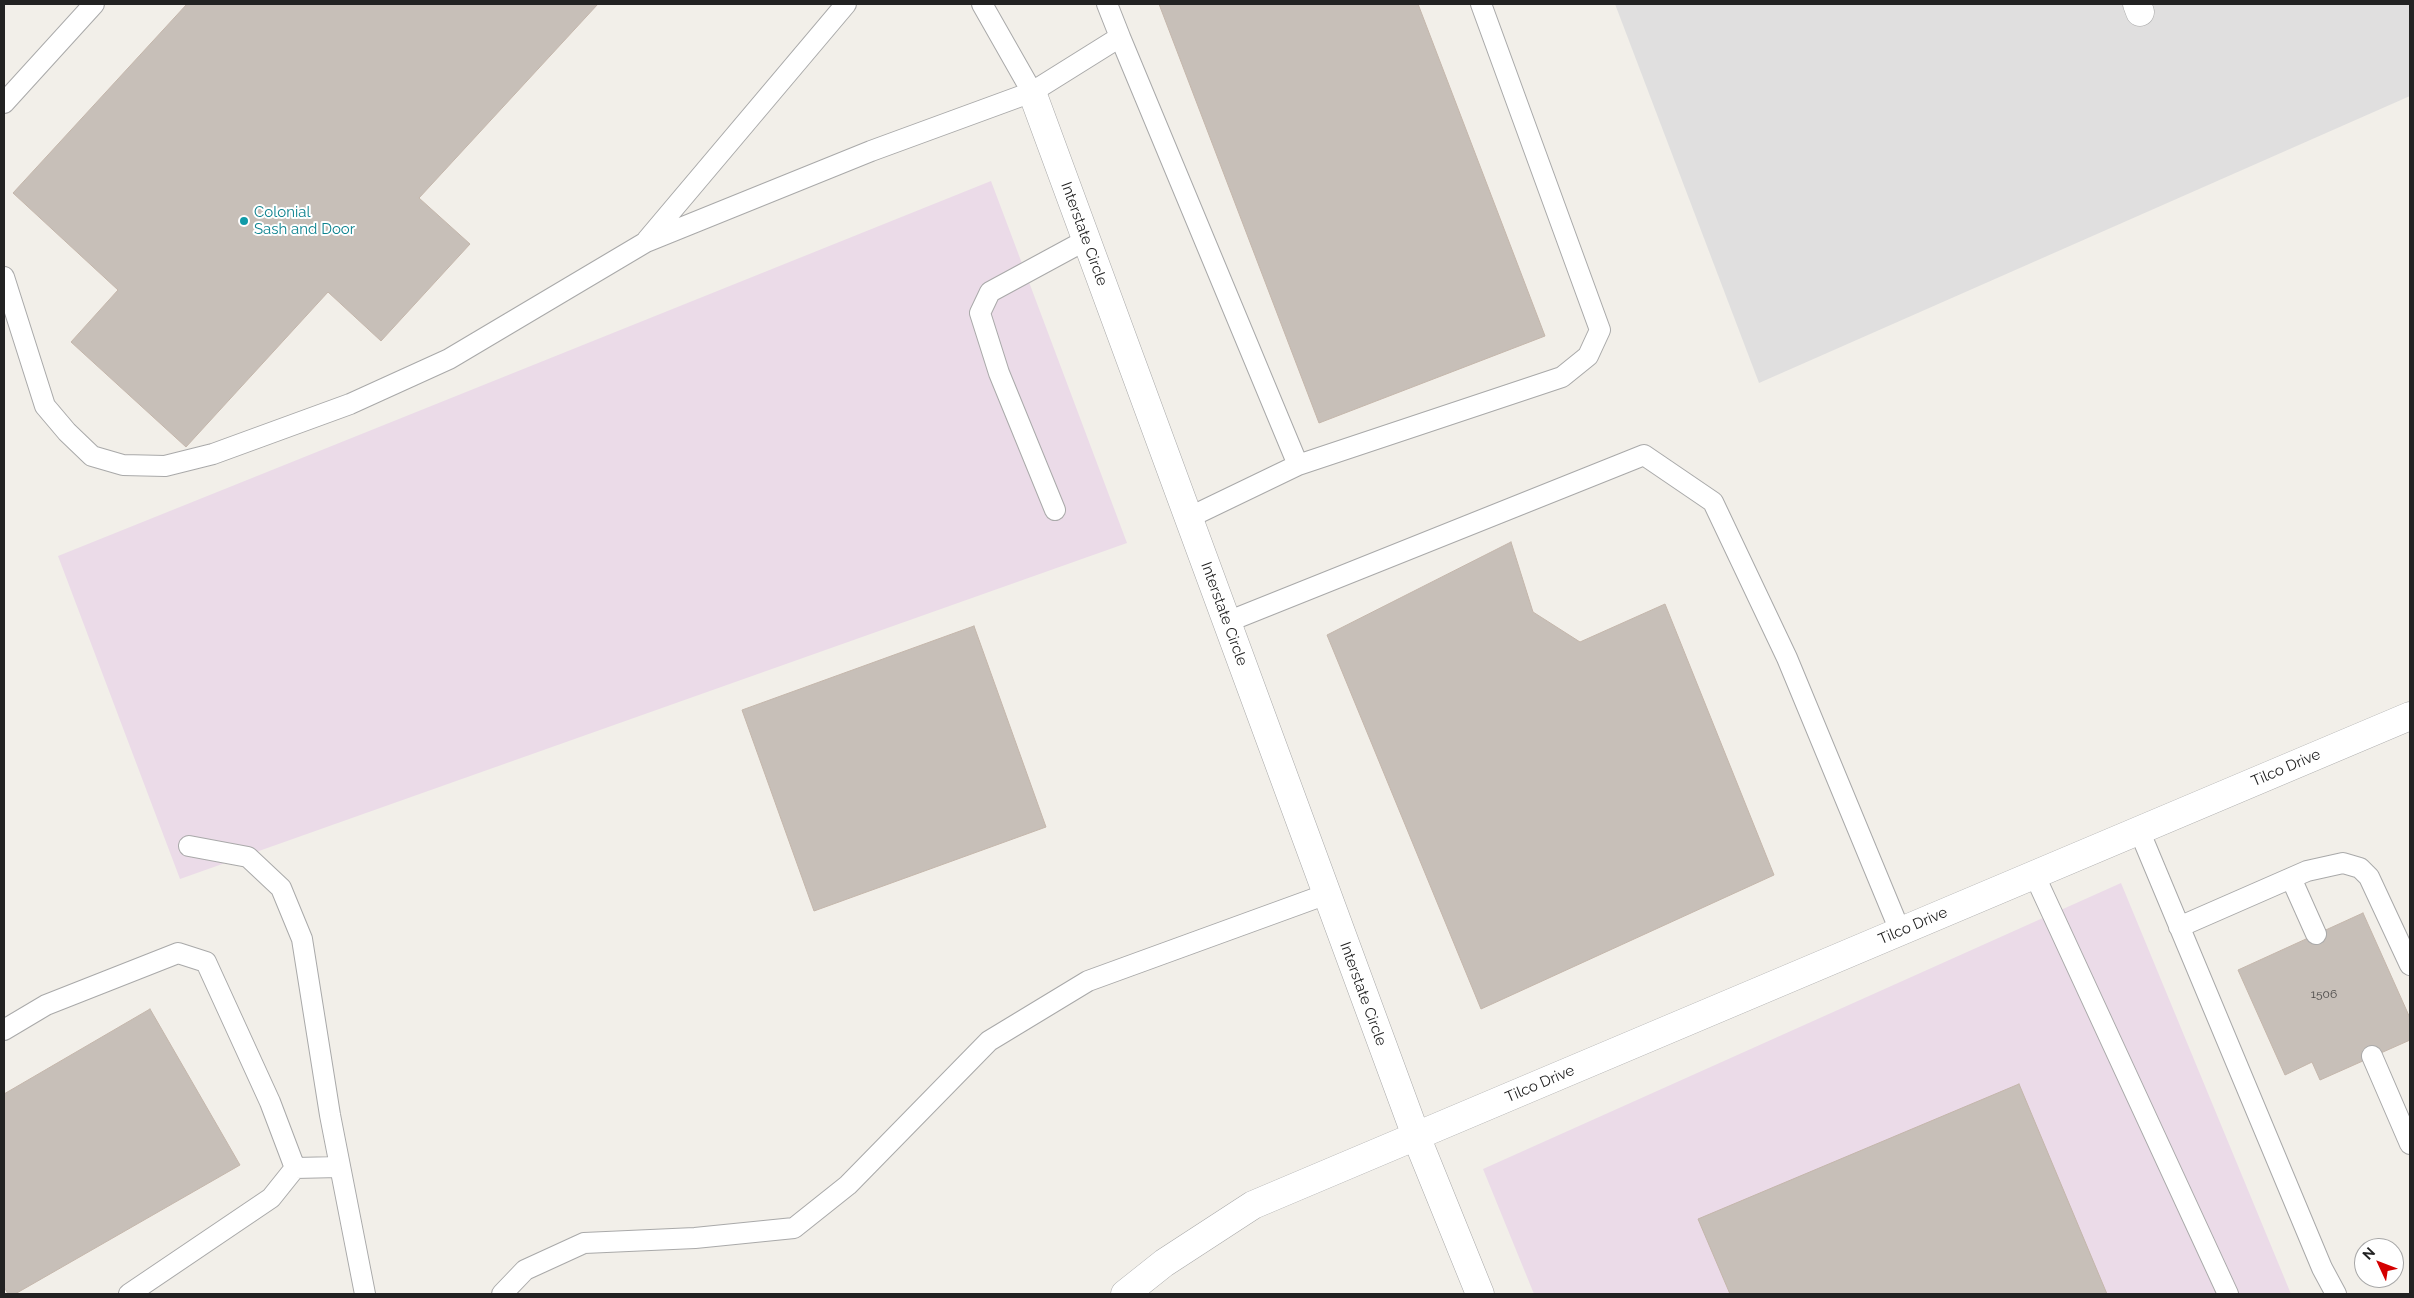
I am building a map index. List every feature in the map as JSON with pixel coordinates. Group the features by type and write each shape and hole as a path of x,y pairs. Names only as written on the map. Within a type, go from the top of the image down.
{"street":[{"name":"Interstate Circle","path":"1032,92 1416,1136"},
{"name":"Tilco Drive","path":"1125,1294 1164,1263 1253,1205 2410,716"},
{"path":"1416,1136 1480,1294"}],"lane":[{"path":"4,103 94,4"},
{"path":"646,242 846,4"},
{"path":"982,4 1032,92"},
{"path":"1107,4 1298,465"},
{"path":"1188,518 1298,465 1562,376 1588,356 1600,330 1481,4"},
{"path":"4,277 45,406 67,432 92,456 123,465 165,466 213,454 350,404 449,359 646,242 871,151 1032,92 1120,37"},
{"path":"1055,510 998,374 980,312 990,292 1086,240"},
{"path":"1227,622 1644,455 1713,502 1787,658 1900,931"},
{"path":"2139,830 2322,1268 2336,1294"},
{"path":"189,846 248,857 280,888 302,938 340,1167 365,1294"},
{"path":"2179,926 2291,878 2327,865 2343,863 2360,868 2370,876 2410,965"},
{"path":"2034,874 2228,1294"},
{"path":"2291,878 2316,934"},
{"path":"502,1294 525,1270 584,1243 694,1238 794,1228 848,1185 989,1041 1088,981 1326,894"},
{"path":"4,1030 46,1005 178,953 206,962 270,1102 295,1168"},
{"path":"2372,1056 2406,1116 2410,1144"},
{"path":"295,1168 340,1167"},
{"path":"129,1294 271,1198 295,1168"}],"shaded area":[{"path":"1615,4 2410,4 2410,96 1759,383"},
{"path":"991,181 1127,543 180,879 58,556"},
{"path":"2121,883 2291,1294 1534,1294 1483,1169"}],"building":[{"name":"Colonial Sash and Door","path":"187,4 598,4 419,198 470,244 381,341 328,292 186,447 71,342 118,290 13,193"},
{"path":"1159,4 1418,4 1545,336 1319,423"},
{"path":"1511,542 1533,612 1580,642 1665,604 1774,875 1481,1009 1327,635"},
{"path":"974,626 1046,827 814,911 742,710"},
{"path":"2363,913 2410,1018 2410,1040 2320,1080 2312,1062 2285,1075 2238,970"},
{"path":"150,1009 240,1165 15,1294 8,1294 4,1287 4,1094"},
{"path":"2019,1084 2107,1294 1730,1294 1698,1219"}],"place":[{"name":"Colonial Sash and Door","path":"244,221"}]}
